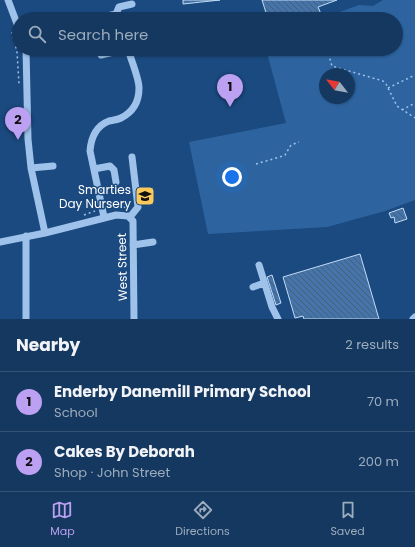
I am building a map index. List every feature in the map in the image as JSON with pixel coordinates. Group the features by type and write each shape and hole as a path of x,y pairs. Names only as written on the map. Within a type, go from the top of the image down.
{"street":[{"path":"8,0 13,12"},
{"path":"118,12 120,7 132,4"},
{"path":"26,56 28,139 31,168 45,233"},
{"path":"104,217 90,151 91,142 100,126 109,121 120,119 131,112 138,100 139,87 129,56"},
{"path":"0,242 45,233 104,217 122,214 129,217 138,207 132,158"},
{"path":"31,168 53,166"},
{"path":"94,169 110,166 114,170 116,182"},
{"name":"West Street","path":"129,217 133,222 134,319"},
{"path":"26,236 26,319"},
{"path":"133,245 153,242"},
{"path":"259,265 272,307 278,319"},
{"path":"253,287 264,283"}],"path":[{"path":"328,56 332,66 386,84 397,106 415,118"},
{"path":"388,88 415,75"},
{"path":"402,110 415,103"},
{"path":"256,164 283,156 291,145 299,142"}],"shaded area":[{"path":"383,0 415,0 415,200 385,211 327,227 208,234 189,142 286,123 268,56 403,56 403,12 340,12 359,5 373,6"}],"building":[{"path":"183,0 220,0 183,4"},
{"path":"262,0 337,0 318,7 320,12 266,12"},
{"path":"403,208 407,219 395,223 394,217 391,218 389,213"},
{"path":"360,254 379,319 304,319 303,316 295,318 283,277"},
{"path":"272,275 281,303 276,305 267,277"}],"place":[{"name":"Enderby Danemill Primary School","path":"230,107"},
{"name":"Cakes By Deborah","path":"18,140"},
{"name":"Smarties Day Nursery","path":"145,196"}]}
